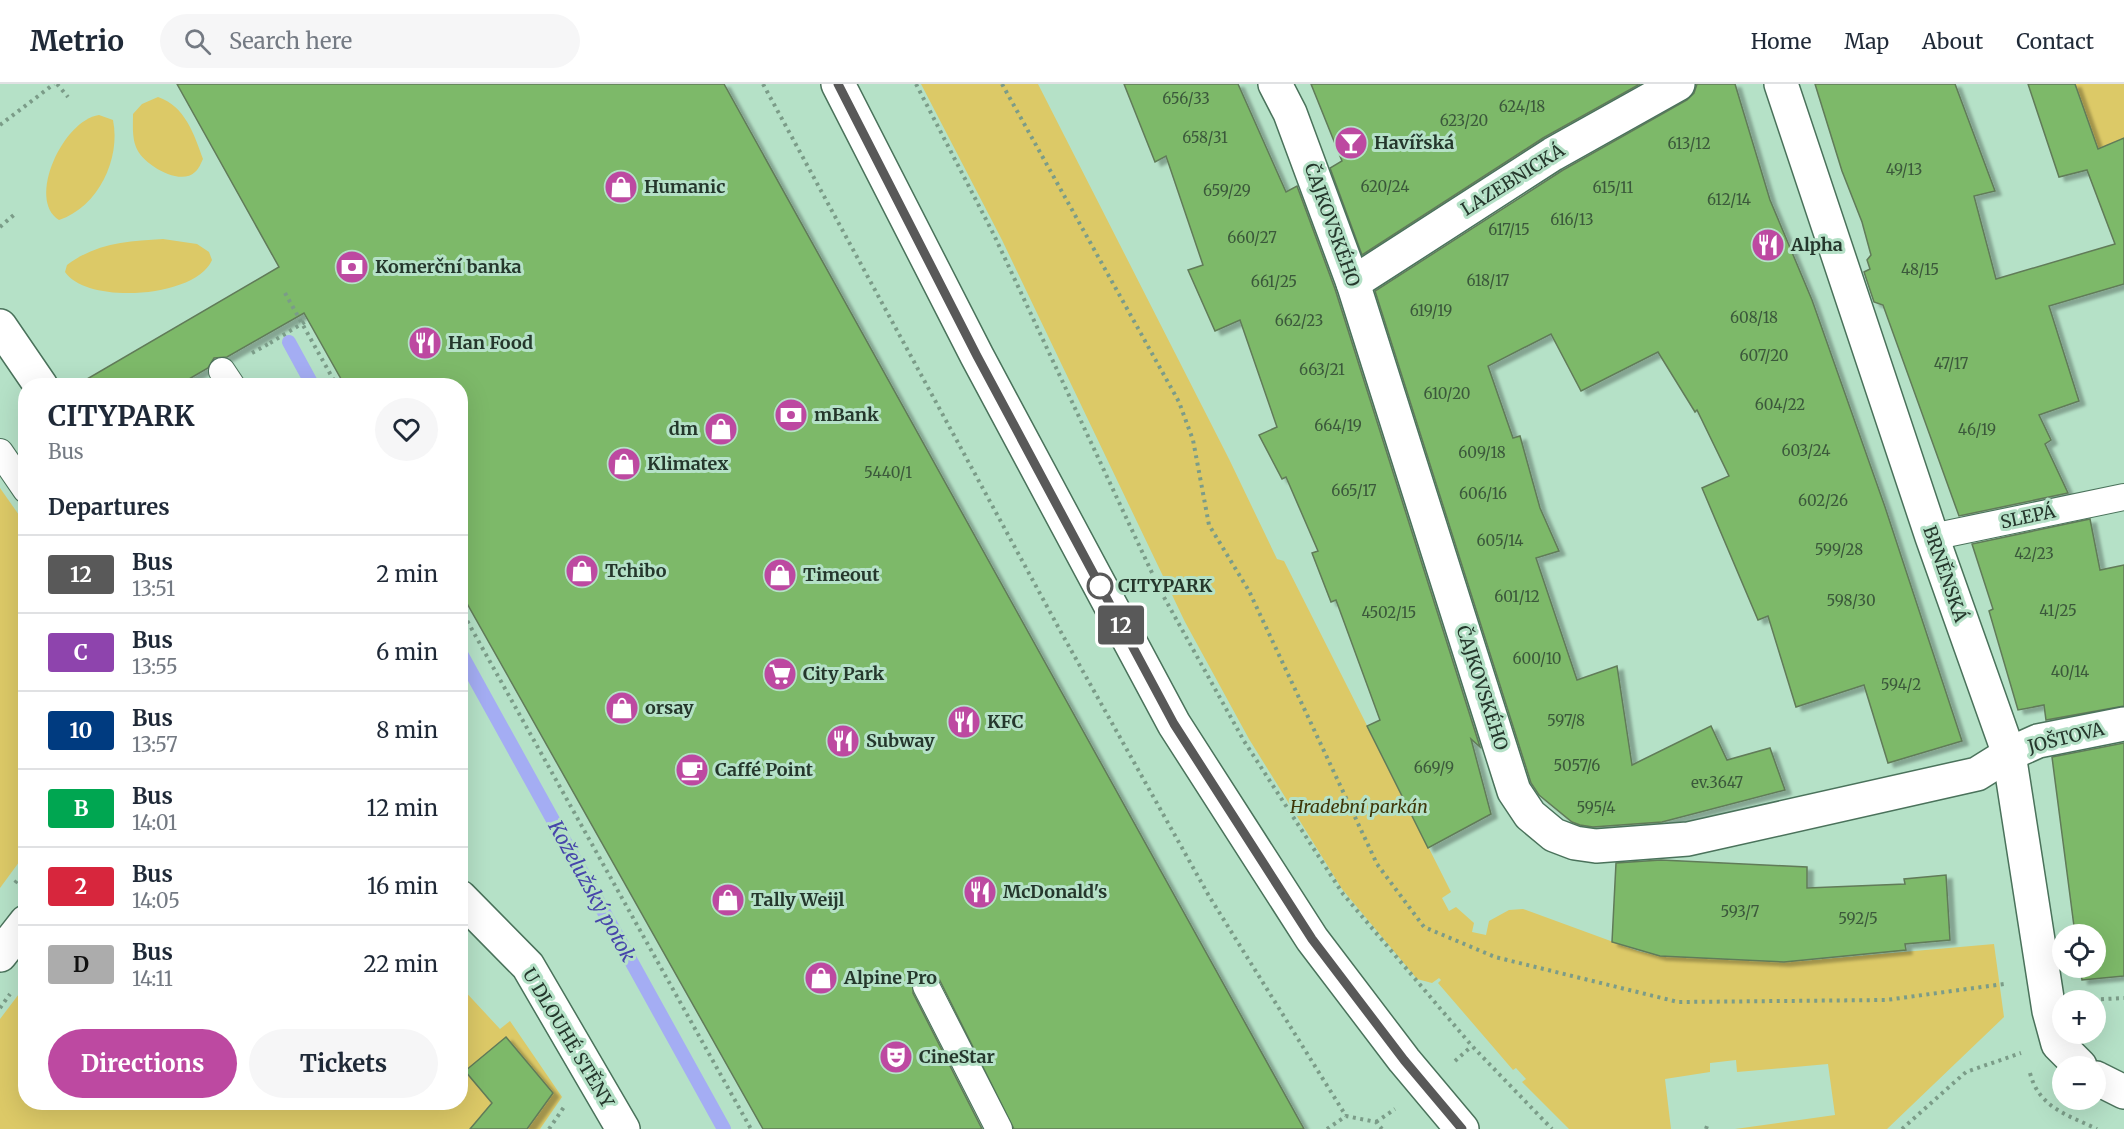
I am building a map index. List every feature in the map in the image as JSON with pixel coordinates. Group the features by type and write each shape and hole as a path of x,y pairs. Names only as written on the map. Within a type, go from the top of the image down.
{"street":[{"path":"838,84 977,356 1174,724 1312,939 1404,1060 1462,1129"},
{"name":"ČAJKOVSKÉHO","path":"1275,84 1290,113 1353,283 1514,791 1530,815 1554,835 1575,843 1596,846 1689,839 1977,774 2009,754"},
{"name":"LAZEBNICKÁ","path":"1353,283 1553,154 1678,84"},
{"name":"BRNĚNSKÁ","path":"1781,84 1932,537 2009,754 2049,1011 2058,1044 2070,1056"},
{"path":"0,326 36,378"},
{"name":"JOŠTOVA","path":"2009,754 2038,741 2124,724"},
{"name":"U DLOUHÉ STĚNY","path":"468,905 528,966 614,1125"},
{"path":"0,955 18,932"},
{"path":"2106,1083 2124,1092"}],"lane":[{"path":"0,452 18,478"},
{"name":"SLEPÁ","path":"1932,537 2124,497"},
{"path":"926,987 999,1129"}],"path":[{"path":"0,125 55,84 68,97"},
{"path":"763,84 1056,623 1181,846 1346,1116"},
{"path":"916,84 994,235 1161,590 1244,741 1343,894 1472,1046 1552,1129"},
{"path":"1002,84 1179,402 1193,440 1209,525 1249,591 1377,864 1424,927 1495,957 1678,1002 1886,1000 2014,983"},
{"path":"0,226 16,213"},
{"path":"285,293 333,378"},
{"path":"270,343 308,320"},
{"path":"468,622 751,1129"},
{"path":"2106,999 2124,998"},
{"path":"1902,1129 1966,1072 2024,1051"},
{"path":"2049,1107 2097,1129"},
{"path":"1327,1129 1346,1116 1376,1122 1382,1129"}],"green space":[{"name":"Hradební parkán","path":"921,84 1038,84 1229,459 1277,559 1284,561 1451,892 1442,898 1449,911 1456,907 1474,923 1472,932 1486,935 1489,921 1509,910 1523,909 1638,951 1660,956 1801,961 1994,944 2004,1017 1887,1129 1735,1129 1835,1115 1828,1064 1737,1072 1736,1060 1710,1063 1710,1072 1665,1079 1671,1129 1569,1129 1522,1082 1526,1079 1516,1068 1513,1070 1438,983 1441,980 1439,978 1432,983 1417,979 1342,889 1249,739 1185,622 1002,240"},
{"path":"2075,84 2124,84 2124,138 2098,149"},
{"path":"158,97 167,101 182,114 196,140 203,159 196,171 188,176 180,177 162,172 146,160 136,147 133,135 133,114 142,104"},
{"path":"99,115 113,120 115,135 110,165 104,180 85,204 73,214 59,220 50,210 46,196 53,162 73,131 86,120"},
{"path":"163,239 197,244 209,252 212,260 202,273 185,283 141,293 117,293 95,289 77,283 65,272 67,265 89,252 125,242"},
{"path":"0,488 18,514 18,864 0,888"},
{"path":"18,995 18,1110 468,1110 468,995 500,1029 510,1021 562,1097 540,1129 0,1129 0,1019"}],"building":[{"name":"City Park","path":"177,84 724,84 1304,1129 1014,1129 939,979 934,973 926,971 913,978 913,993 982,1129 763,1129 468,605 468,378 341,378 304,313 227,357 214,358 208,368 191,378 89,378 279,267"},
{"path":"1124,84 1238,84 1286,192 1297,186 1335,289 1480,747 1471,739 1491,814 1428,848 1367,726 1380,720 1336,600 1331,602 1312,553 1318,551 1286,477 1282,479 1259,435 1277,427 1240,320 1215,331 1188,270 1203,265 1166,156 1155,162"},
{"path":"1311,84 1640,84 1543,138 1362,255 1330,168 1342,161"},
{"path":"1697,84 1735,84 1770,200 1812,300 1885,507 1962,741 1888,763 1864,685 1796,707 1768,616 1758,620 1702,488 1729,476 1697,410 1695,412 1658,352 1581,391 1551,334 1488,366 1513,438 1520,436 1540,508 1559,551 1536,558 1577,680 1617,666 1632,765 1711,726 1727,760 1770,748 1785,790 1662,822 1593,827 1572,822 1539,795 1531,783 1375,291 1563,170 1687,100 1694,93"},
{"path":"1815,84 1955,84 1995,191 1974,196 1996,279 2115,244 2087,170 2059,177 2028,84 2075,84 2098,149 2124,138 2124,284 2049,306 2079,401 2039,415 2051,440 2045,444 2068,493 1959,516 1883,305 1874,302 1864,272 1870,269 1867,260 1871,255"},
{"path":"2090,519 2100,570 2124,565 2124,706 2046,720 2044,705 2018,710 1989,611 1993,609 1972,544"},
{"path":"2124,743 2124,976 2106,978 2106,924 2074,924 2052,757"},
{"path":"1661,860 1807,867 1807,888 1905,884 1904,879 1946,875 1950,940 1905,944 1906,950 1784,962 1660,956 1612,942 1616,863"},
{"path":"506,1037 553,1093 527,1129 470,1129 492,1103 468,1075 468,1069"}],"waterway":[{"name":"Koželužský potok","path":"289,342 309,378"},
{"name":"Koželužský potok","path":"468,666 724,1129"}],"bus line":[{"name":"12","path":"838,84 977,356 1174,724 1312,939 1404,1060 1462,1129"}],"place":[{"name":"Havířská","path":"1351,143"},
{"name":"Humanic","path":"621,187"},
{"name":"Alpha","path":"1768,245"},
{"name":"Komerční banka","path":"352,267"},
{"name":"Han Food","path":"425,343"},
{"name":"mBank","path":"791,415"},
{"name":"dm","path":"721,429"},
{"name":"Klimatex","path":"624,464"},
{"name":"Tchibo","path":"582,571"},
{"name":"Timeout","path":"780,575"},
{"name":"CITYPARK","path":"1100,586"},
{"name":"City Park","path":"780,674"},
{"name":"orsay","path":"622,708"},
{"name":"KFC","path":"964,722"},
{"name":"Subway","path":"843,741"},
{"name":"Caffé Point","path":"692,770"},
{"name":"McDonald's","path":"980,892"},
{"name":"Tally Weijl","path":"728,900"},
{"name":"Alpine Pro","path":"821,978"},
{"name":"CineStar","path":"896,1057"}]}
